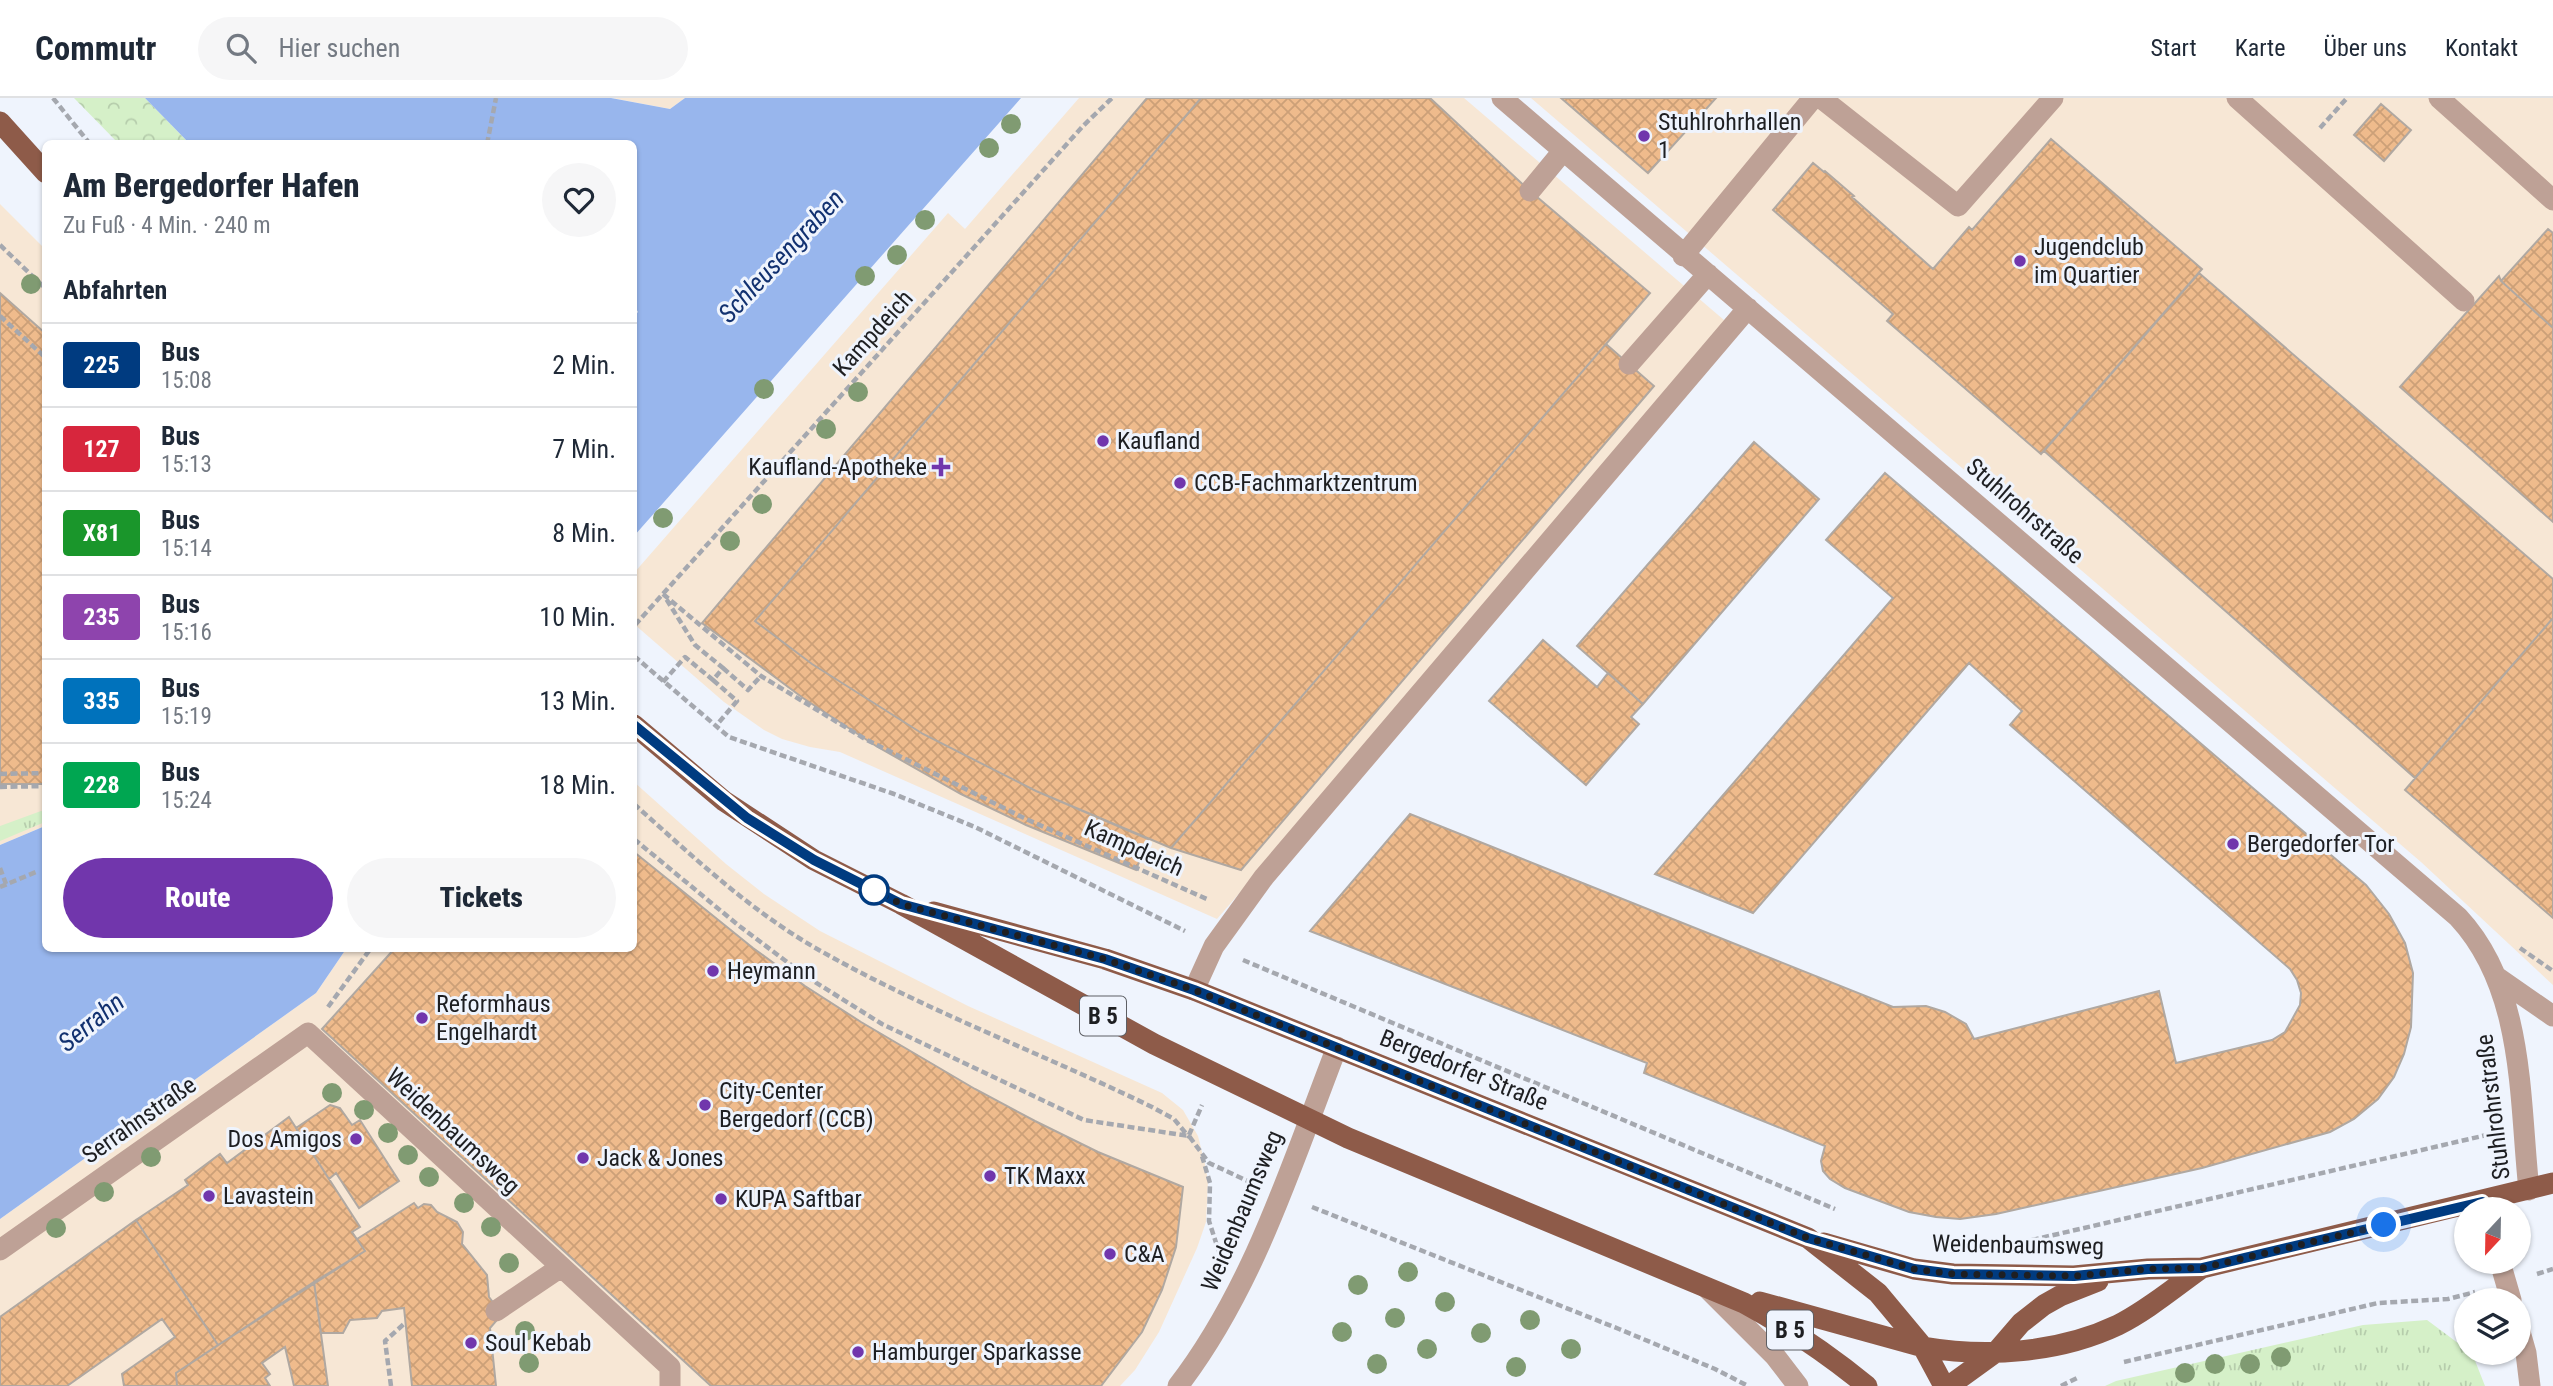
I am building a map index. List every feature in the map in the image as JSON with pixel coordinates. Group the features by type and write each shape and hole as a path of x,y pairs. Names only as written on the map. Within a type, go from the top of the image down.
{"main road":[{"path":"0,122 42,169"},
{"name":"Bergedorfer Straße","path":"637,727 747,818 814,860 901,904 1154,1044 1308,1120 1706,1286 1778,1322 1867,1386"},
{"name":"Bergedorfer Straße","path":"901,904 1105,959 1194,990 1808,1238 1851,1269 1878,1293 1923,1347 1947,1386"},
{"name":"Weidenbaumsweg","path":"2508,1197 2553,1183"},
{"name":"Weidenbaumsweg","path":"1808,1238 1914,1269 1953,1274 2074,1276 2148,1269 2202,1268 2454,1212"},
{"name":"Weidenbaumsweg","path":"1996,1352 2051,1346 2084,1339 2149,1307 2202,1268"},
{"name":"Weidenbaumsweg","path":"1947,1386 1996,1352 2021,1323 2044,1305 2097,1282 2148,1269"},
{"path":"1706,1286 1923,1347 1946,1351 1996,1352"}],"street":[{"name":"Stuhlrohrstraße","path":"1502,98 2458,918 2484,949 2498,978 2507,1007 2529,1190"},
{"path":"1683,256 1813,98"},
{"path":"1821,98 1958,206 2053,98"},
{"path":"2237,98 2464,301"},
{"path":"2439,98 2553,200"},
{"path":"1530,191 1563,151"},
{"path":"1629,364 1708,274"},
{"path":"1194,990 1214,946 1264,877 1748,308"},
{"name":"Stuhlrohrstraße","path":"2498,978 2553,1016"},
{"name":"Weidenbaumsweg","path":"308,1034 673,1370"},
{"name":"Serrahnstraße","path":"0,1250 308,1034"},
{"name":"Weidenbaumsweg","path":"1178,1386 1234,1299 1280,1194 1336,1047"},
{"path":"496,1311 561,1267"},
{"path":"1706,1286 1774,1356 1798,1386"},
{"path":"2527,1365 2530,1386"}],"path":[{"path":"53,98 87,140"},
{"path":"488,140 496,98"},
{"name":"Kampdeich","path":"637,623 1083,126 1112,98"},
{"path":"2298,152 2347,98"},
{"path":"0,245 42,285"},
{"path":"0,316 42,354"},
{"path":"663,594 695,645 748,690 761,676"},
{"name":"Kampdeich","path":"663,594 761,676 865,739 1013,813 1237,912"},
{"path":"663,682 685,657 713,680 737,701 715,727"},
{"path":"637,659 729,737 894,794 975,827 1214,946"},
{"path":"713,680 723,668"},
{"path":"0,774 42,773"},
{"path":"0,786 42,786"},
{"path":"637,807 717,877 810,945 963,1023 1174,1119 1215,1166 1619,1329 1715,1369 1748,1386"},
{"path":"637,841 738,925 807,977 882,1024 1084,1120 1189,1136 1208,1173 1211,1202 1209,1221"},
{"path":"0,868 6,884"},
{"path":"0,887 36,872"},
{"path":"2524,949 2553,971"},
{"path":"308,1034 369,952"},
{"path":"1258,967 1846,1213"},
{"path":"1189,1136 1199,1113"},
{"path":"2026,1241 2522,1127"},
{"path":"2517,1288 2553,1269"},
{"path":"2118,1363 2378,1303 2454,1298"},
{"path":"391,1386 385,1341 405,1323"},
{"path":"2061,1386 2084,1374"}],"shaded area":[{"path":"612,98 685,98 670,109"},
{"name":"CCB-Fachmarktzentrum","path":"1079,98 1464,98 1731,326 1217,919 840,752 782,739 764,730 724,702 637,627 637,570 948,213 965,229"},
{"path":"1531,98 2553,98 2553,985 2421,862"},
{"path":"0,204 42,246 42,827 0,845"},
{"path":"637,785 726,864 764,894 820,931 968,1006 1162,1093 1183,1110 1198,1136 1208,1181 1206,1222 1159,1332 1135,1370 1120,1386 0,1386 0,1219 316,993 344,952 637,952"}],"green space":[{"path":"74,98 145,98 186,140 115,140"},
{"path":"42,811 42,823 0,841 0,826"},
{"path":"2427,1320 2454,1340 2454,1365 2477,1365 2485,1386 2105,1386 2116,1381 2363,1325"}],"water":[{"name":"Schleusengraben","path":"145,98 611,98 670,109 685,98 1021,98 637,533 637,140 186,140"},
{"name":"Serrahn","path":"42,827 42,952 344,952 316,993 0,1219 0,845"}],"building":[{"path":"1147,98 1201,98 755,621 812,664 923,734 1036,791 1148,839 1136,870 1026,825 961,794 876,746 803,698 702,623"},
{"name":"CCB-Fachmarktzentrum","path":"1201,98 1430,98 1530,191 1650,293 1171,848 1036,791 923,734 812,664 755,621"},
{"name":"Stuhlrohrhallen 1","path":"1561,98 1716,98 1648,173"},
{"path":"2381,104 2411,130 2384,161 2354,135"},
{"path":"2051,139 2202,269 2041,454 1887,321 1893,314 1773,210 1813,163 1854,196 1852,197 1933,269 1969,227 1972,230"},
{"path":"2548,229 2553,233 2553,328 2501,281"},
{"path":"2199,273 2553,579 2553,618 2415,778 2044,451"},
{"path":"2499,276 2501,281 2553,328 2553,522 2400,387"},
{"path":"0,293 42,330 42,784 0,784"},
{"path":"1606,344 1654,386 1241,870 1171,848"},
{"path":"1754,442 1819,499 1643,704 1577,646"},
{"name":"Bergedorfer Tor","path":"1885,473 2366,885 2389,914 2405,943 2413,973 2411,1027 2394,1077 2378,1099 2354,1119 2330,1132 2202,1168 1996,1214 1960,1219 1936,1217 1909,1212 1845,1188 1823,1171 1821,1161 1825,1146 1644,1073 1647,1063 1310,931 1410,814 1893,1007 1926,1006 1945,1012 1966,1024 1974,1039 2159,991 2176,1063 2272,1040 2285,1032 2300,1005 2301,993 2290,969 2010,725 2022,711 1969,663 1753,913 1655,874 1893,598 1826,540"},
{"path":"2553,618 2553,918 2405,790"},
{"path":"1543,640 1597,687 1608,673 1643,704 1631,717 1639,724 1586,785 1489,701"},
{"name":"City-Center Bergedorf (CCB)","path":"637,854 753,948 861,1022 1035,1121 1098,1152 1183,1187 1176,1247 1162,1290 1142,1332 1101,1386 711,1386 322,1029 391,952 637,952"},
{"path":"330,1105 340,1108 352,1125 360,1120 399,1181 359,1208 336,1173 329,1179 296,1128"},
{"path":"289,1117 360,1227 352,1232 365,1251 218,1345 136,1220 188,1185 185,1180 220,1154 227,1163"},
{"path":"414,1203 418,1208 424,1204 431,1205 437,1212 457,1222 463,1232 462,1244 487,1275 489,1297 495,1305 497,1320 490,1328 496,1386 412,1386 404,1308 382,1311 377,1318 350,1320 343,1333 321,1333 314,1282 365,1251 357,1239"},
{"path":"136,1220 218,1345 176,1373 177,1386 124,1386 122,1374 175,1337 162,1319 67,1386 0,1386 0,1317"},
{"path":"314,1282 328,1386 294,1386 285,1347 262,1363 270,1374 265,1378 270,1386 177,1386 176,1373"}],"bus line":[{"name":"225","path":"637,728 747,818 814,860 901,904 1105,959 1194,990 1808,1238 1878,1260 1914,1269 1953,1274 2074,1276 2148,1269 2202,1268 2454,1209"}],"place":[{"name":"Stuhlrohrhallen 1","path":"1644,136"},
{"name":"Jugendclub im Quartier","path":"2020,261"},
{"name":"Kaufland","path":"1103,441"},
{"name":"Kaufland-Apotheke","path":"941,467"},
{"name":"CCB-Fachmarktzentrum","path":"1180,483"},
{"name":"Bergedorfer Tor","path":"2233,844"},
{"name":"Heymann","path":"713,971"},
{"name":"Reformhaus Engelhardt","path":"422,1018"},
{"name":"City-Center Bergedorf (CCB)","path":"705,1105"},
{"name":"Dos Amigos","path":"356,1139"},
{"name":"Jack & Jones","path":"583,1158"},
{"name":"TK Maxx","path":"990,1176"},
{"name":"Lavastein","path":"209,1196"},
{"name":"KUPA Saftbar","path":"721,1199"},
{"name":"C&A","path":"1110,1254"},
{"name":"Soul Kebab","path":"471,1343"},
{"name":"Hamburger Sparkasse","path":"858,1352"}],"route":[{"path":"874,890 901,904 1105,959 1194,990 1808,1238 1914,1269 1953,1274 2074,1276 2148,1269 2202,1268 2384,1225"}]}
